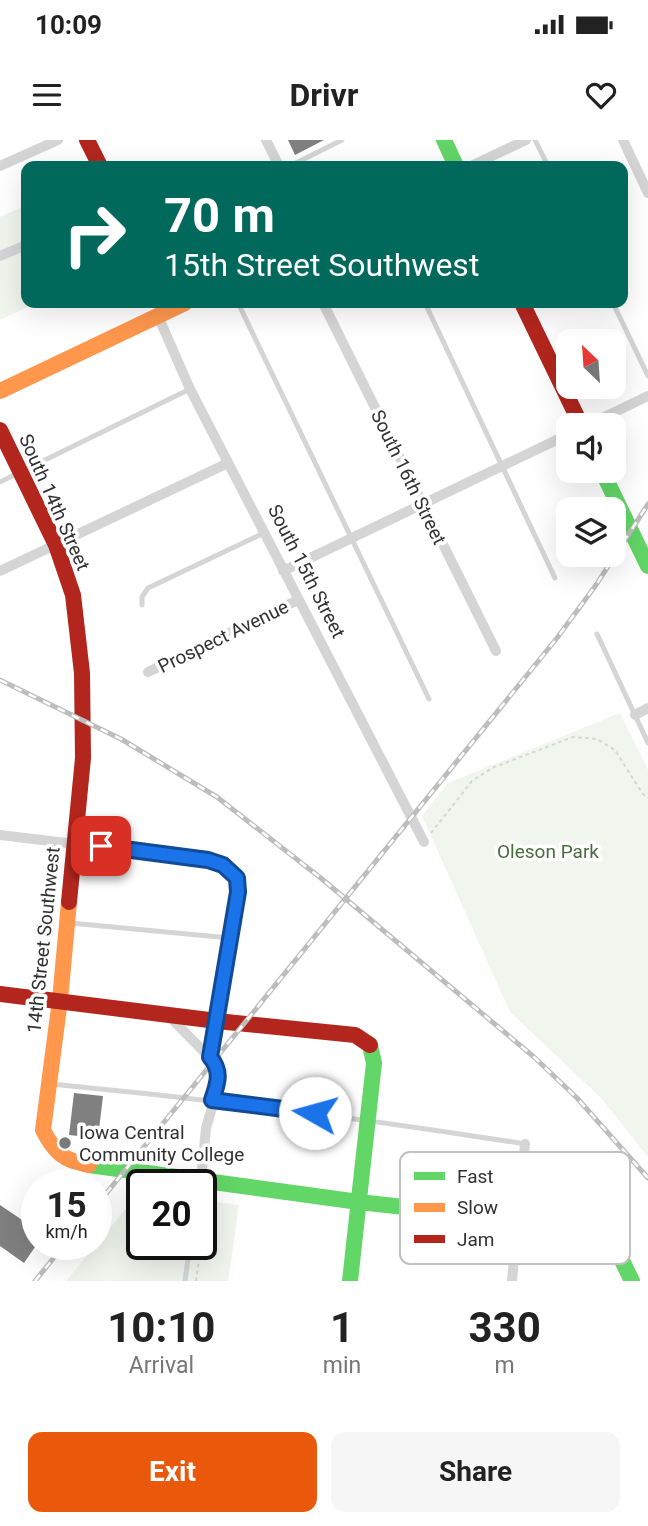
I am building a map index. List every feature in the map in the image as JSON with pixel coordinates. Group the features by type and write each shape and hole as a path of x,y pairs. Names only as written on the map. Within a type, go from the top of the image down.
{"street":[{"path":"0,166 58,140"},
{"path":"87,140 98,161"},
{"path":"265,140 276,161"},
{"path":"444,140 454,161"},
{"path":"482,161 526,140"},
{"path":"623,140 648,193"},
{"path":"0,256 21,247"},
{"name":"South 16th Street","path":"325,308 496,651"},
{"path":"524,308 575,413"},
{"path":"0,391 164,310"},
{"name":"South 15th Street","path":"164,310 190,389 424,842"},
{"path":"613,413 648,396"},
{"name":"South 14th Street","path":"0,430 56,544 73,595 82,673 83,758"},
{"path":"283,571 556,440"},
{"path":"0,571 228,463"},
{"path":"608,483 648,566"},
{"name":"Prospect Avenue","path":"148,672 298,600"},
{"path":"635,715 648,708"},
{"name":"14th Street Southwest","path":"83,758 60,1000 43,1130 51,1146 66,1161 126,1170"},
{"path":"0,835 208,860 223,865 237,878 238,892 210,1057"},
{"path":"0,994 355,1035 367,1039 374,1049 351,1281"},
{"path":"167,1014 218,1066 219,1083 206,1128 202,1169"},
{"path":"524,1152 525,1144"},
{"name":"14th Street Southwest","path":"217,1184 400,1206"},
{"name":"14th Street Southwest","path":"624,1264 632,1281"}],"lane":[{"path":"300,161 342,140"},
{"path":"535,140 546,161"},
{"path":"240,308 429,699"},
{"path":"427,308 555,578"},
{"path":"615,308 648,376"},
{"path":"0,482 190,389"},
{"path":"142,605 142,597 148,588 264,533"},
{"path":"597,634 648,743"},
{"path":"67,923 230,938"},
{"path":"48,1083 367,1119 525,1144"},
{"path":"186,1281 188,1260"}],"path":[{"path":"424,842 472,781 492,768 573,737 597,739 614,750 648,798"},
{"path":"196,1281 197,1260"}],"green space":[{"path":"21,207 21,308 25,308 0,320 0,217"},
{"name":"Oleson Park","path":"620,713 648,770 648,1157 601,1098 510,1012 422,816 448,783"},
{"path":"217,1202 239,1205 228,1281 66,1281 83,1260 112,1260 112,1226 126,1209 126,1260 217,1260"}],"building":[{"path":"288,140 324,140 295,155"},
{"path":"74,1093 103,1096 98,1138 69,1135"},
{"path":"0,1205 21,1219 21,1260 26,1260 24,1263 0,1246"}],"railway":[{"path":"112,1186 557,638 596,585 648,504"},
{"path":"0,680 121,739 217,797 322,879 534,1057 577,1098 625,1152"},
{"path":"630,1158 648,1178"},
{"path":"35,1281 52,1260"}],"traffic: fast":[{"path":"444,140 454,161"},
{"path":"608,483 648,566"},
{"path":"350,1281 374,1063 370,1045"},
{"path":"89,1165 400,1207"},
{"path":"624,1264 632,1281"}],"traffic: slow":[{"path":"0,391 174,308"},
{"path":"69,902 60,1000 43,1130 51,1144 66,1158 89,1165"}],"traffic: jam":[{"path":"87,140 98,161"},
{"path":"524,308 575,413"},
{"path":"0,430 56,545 73,595 82,673 83,758 69,902"},
{"path":"0,994 355,1035 370,1045"}],"place":[{"name":"Iowa Central Community College","path":"65,1143"}],"route":[{"path":"101,846 208,860 223,865 237,878 238,892 210,1057 218,1066 219,1083 212,1100 315,1113"}]}
